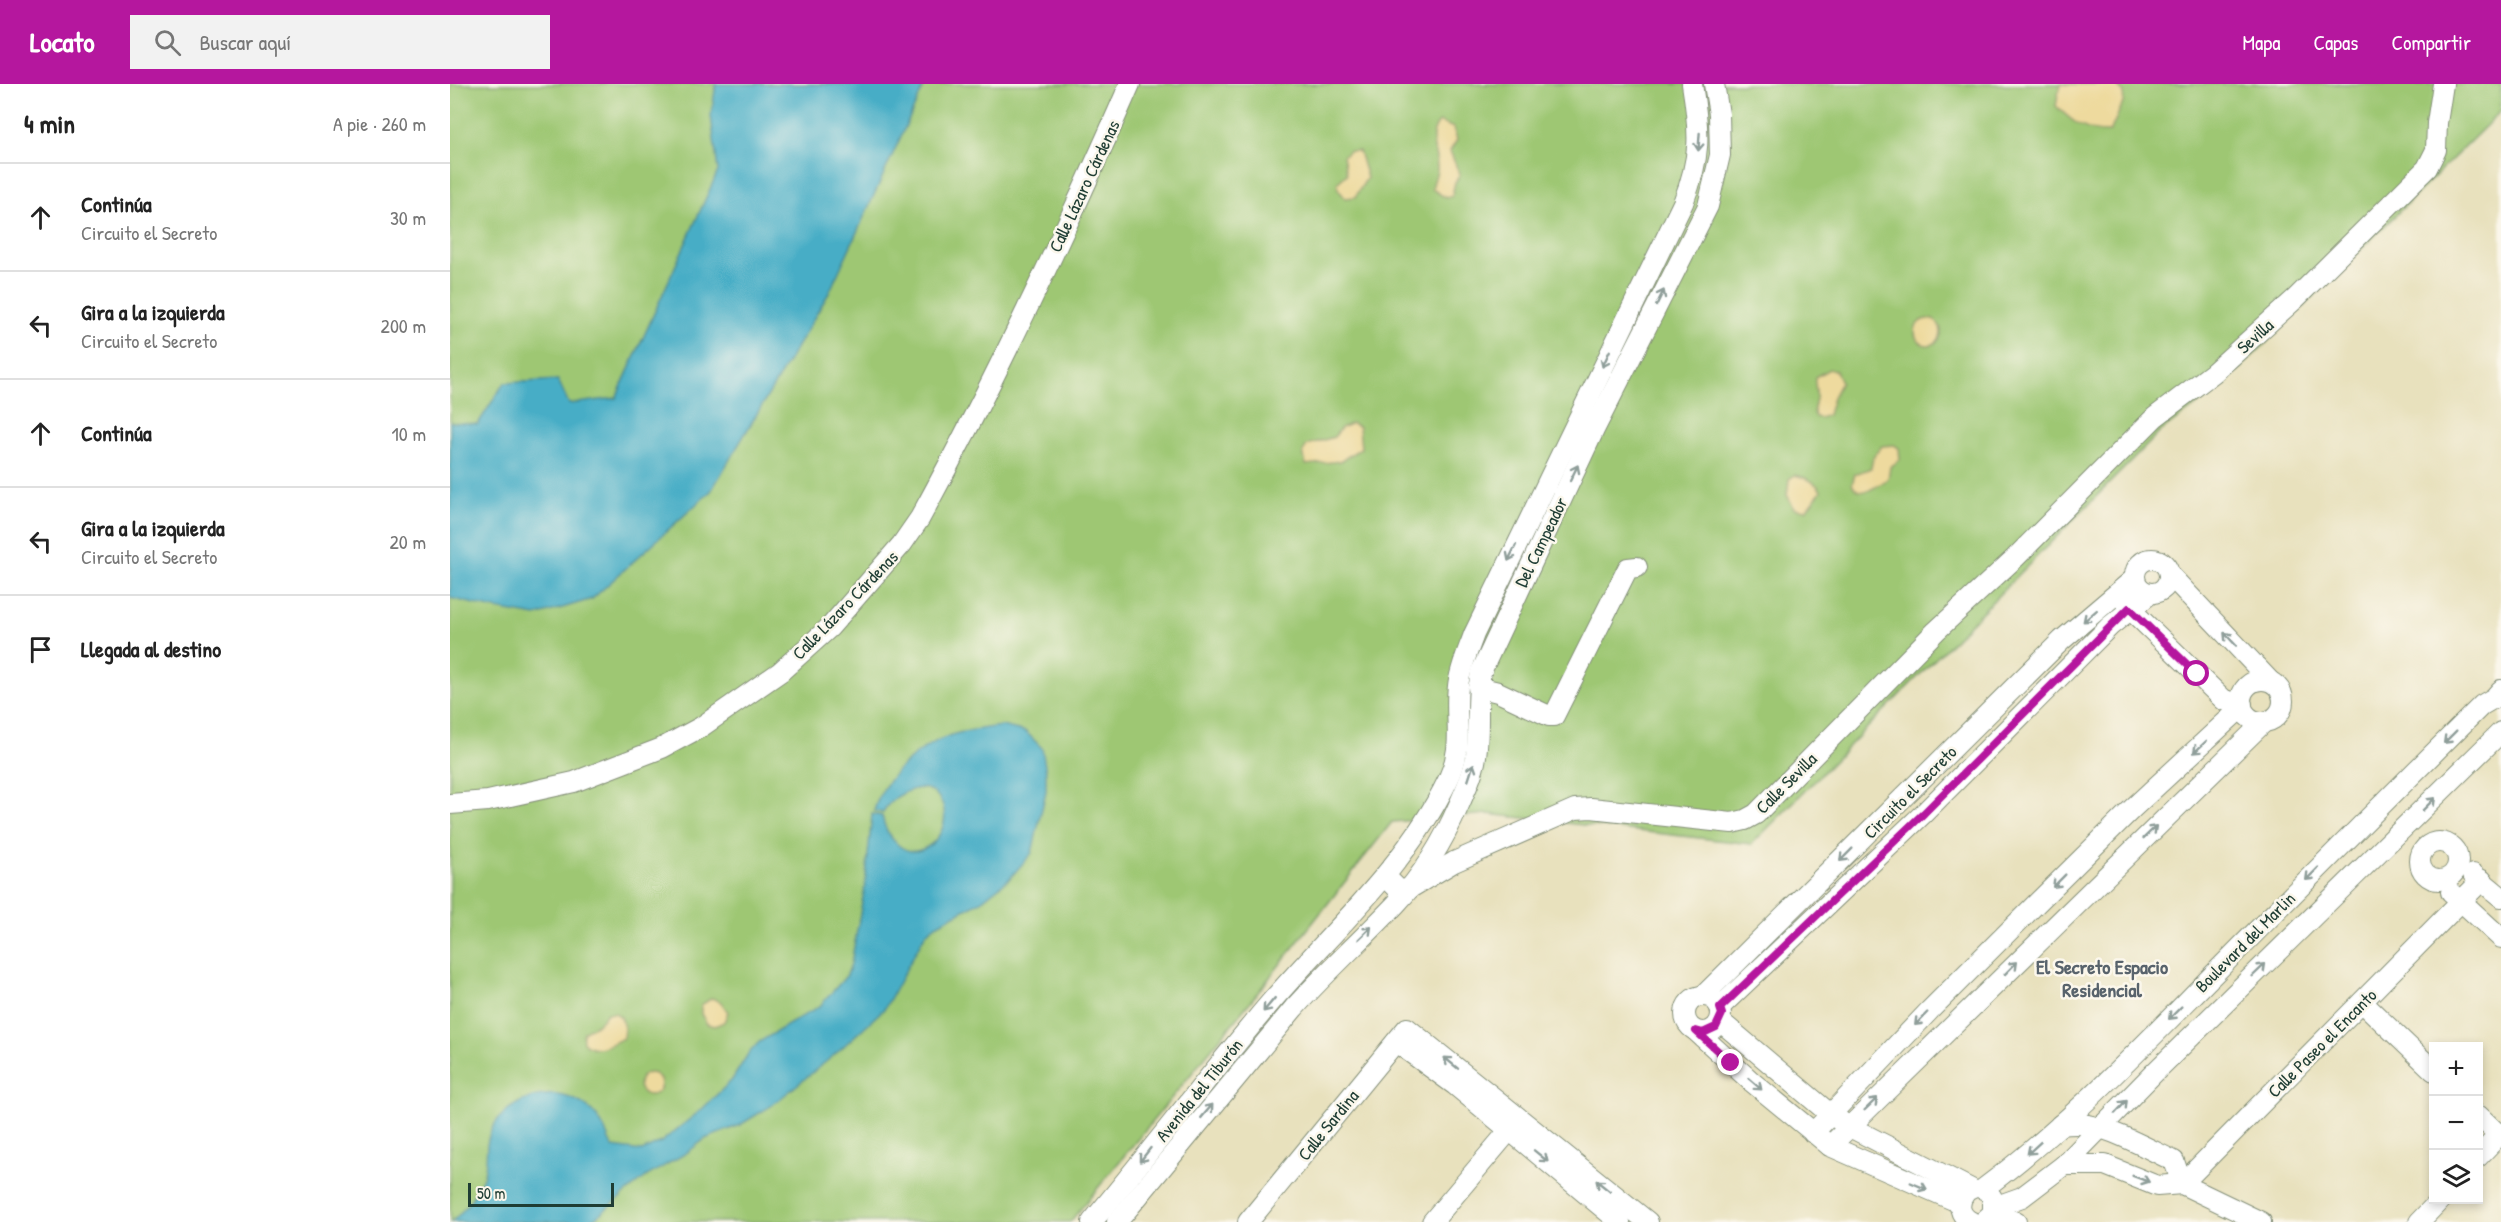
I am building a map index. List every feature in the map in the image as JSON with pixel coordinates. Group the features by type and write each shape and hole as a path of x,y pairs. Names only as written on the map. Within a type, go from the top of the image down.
{"street":[{"name":"Calle Lázaro Cárdenas","path":"450,804 488,801 574,782 662,748 701,727 780,672 830,627 902,544 920,518 1010,343 1131,84"},
{"name":"Del Campeador","path":"1308,961 1385,876 1437,801 1449,777 1460,734 1458,685 1462,665 1483,614 1683,203 1694,176 1699,132 1692,84"},
{"name":"Del Campeador","path":"1324,974 1396,904 1407,890 1439,846 1466,788 1474,764 1479,731 1478,687 1481,672 1549,525 1673,272 1708,206 1720,155 1714,84"},
{"name":"Sevilla","path":"2015,558 2155,417 2213,373 2295,299 2427,168 2436,150 2437,123 2443,84"},
{"path":"1653,262 1673,272"},
{"path":"1531,516 1549,525"},
{"name":"Calle Sevilla","path":"1407,890 1454,862 1575,809 1591,808 1732,823 1756,814 1936,631 2015,558"},
{"path":"1830,1146 2052,926 2264,722 2273,719 2280,712 2283,704 2282,694 2278,687 2170,575 2163,562 2147,559 2140,563 2135,578 2142,591 2150,594 2164,590 2170,575"},
{"path":"1478,687 1498,692 1549,716 1554,716 1628,567 1637,567"},
{"name":"Circuito el Secreto","path":"1704,996 2062,640 2135,578"},
{"path":"2118,591 2129,608 2223,700 2242,705 2247,715 2264,722"},
{"name":"Circuito el Secreto","path":"1720,1014 2129,608 2150,594"},
{"path":"1813,1133 2034,906 2242,705 2246,687 2261,680 2270,681"},
{"name":"Boulevard del Marlin","path":"1966,1206 2060,1125 2122,1066 2482,705 2499,695"},
{"name":"Boulevard del Marlin","path":"1990,1214 2022,1197 2064,1165 2154,1072 2501,732"},
{"path":"1907,796 1924,813"},
{"path":"2379,807 2401,832"},
{"path":"1413,838 1439,846 1454,862"},
{"path":"2501,897 2458,861 2453,848 2439,842 2426,847 2420,860 2422,868 2431,878 2439,880 2501,938"},
{"path":"2439,880 2452,874 2458,861"},
{"path":"1385,876 1398,889 1407,890"},
{"name":"Calle Paseo el Encanto","path":"2182,1184 2482,880"},
{"path":"2034,906 2052,926"},
{"name":"Avenida del Tiburón","path":"1108,1218 1271,1002 1308,961"},
{"name":"Avenida del Tiburón","path":"1108,1218 1198,1121 1324,974"},
{"path":"1704,996 1716,1001 1720,1014 1830,1113 1848,1126 1928,1165 1966,1206 1830,1146 1686,1021 1686,1007 1690,1001 1704,996"},
{"path":"2362,1002 2429,1067"},
{"path":"1696,1031 1710,1031 1720,1014"},
{"name":"Calle Sardina","path":"1248,1222 1402,1035 1514,1124"},
{"path":"2483,1119 2500,1134 2483,1152"},
{"path":"1432,1222 1514,1124"},
{"path":"1514,1124 1620,1222"},
{"path":"1514,1124 1648,1222"},
{"path":"2060,1125 2085,1124 2102,1128 2174,1161 2182,1184"},
{"path":"2064,1165 2105,1165 2157,1186 2182,1184 2261,1222"},
{"path":"1966,1206 1989,1193 1990,1214 2016,1222"},
{"path":"2419,1222 2436,1204"}],"green space":[{"path":"450,84 2501,84 2501,111 2219,389 2160,432 1752,844 1488,814 1392,822 1259,991 1070,1222 450,1222"}],"sand":[{"path":"2060,84 2115,84 2124,93 2123,103 2110,132 2093,131 2086,128 2056,106"},
{"path":"1439,122 1454,128 1457,140 1450,151 1460,175 1455,182 1452,196 1446,198 1432,189 1437,170 1433,134"},
{"path":"1349,151 1359,151 1367,178 1355,197 1345,198 1338,189 1337,183 1347,174 1343,156"},
{"path":"1928,319 1937,323 1941,332 1937,341 1928,345 1919,341 1915,332 1919,323"},
{"path":"1829,369 1836,371 1841,382 1833,397 1828,415 1815,417 1815,377"},
{"path":"1352,423 1359,427 1361,448 1341,461 1306,465 1303,452 1307,445 1334,437 1341,428"},
{"path":"1894,445 1899,448 1900,460 1890,467 1888,479 1869,490 1855,489 1852,484 1855,474 1871,468 1873,457 1882,446"},
{"path":"1795,475 1813,483 1821,491 1806,510 1794,508 1787,495 1789,479"},
{"path":"712,998 721,1002 728,1012 724,1022 715,1026 707,1024 701,1014 701,1005"},
{"path":"607,1013 615,1013 621,1017 624,1028 623,1038 603,1047 588,1046 583,1042 584,1032 598,1024"},
{"path":"650,1073 658,1076 661,1084 658,1092 650,1095 642,1092 639,1084 642,1076"}],"water":[{"path":"716,84 925,84 829,293 711,491 592,599 536,616 450,598 450,422 478,424 504,383 558,380 569,404 616,398 718,171 711,116"},
{"path":"1002,726 1026,732 1042,748 1046,791 1032,853 1010,878 981,901 936,925 926,933 885,1008 833,1056 771,1106 740,1125 705,1139 688,1152 647,1176 590,1222 451,1222 474,1195 483,1177 489,1136 498,1120 511,1107 537,1096 556,1095 575,1100 591,1110 598,1118 613,1147 642,1151 661,1142 701,1110 732,1080 748,1054 759,1042 820,1006 847,975 851,964 865,886 872,814 882,816 892,838 904,849 911,851 919,851 927,847 939,836 942,828 943,805 933,792 927,789 904,793 891,802 883,813 874,811 885,786 904,764 939,740 964,732"}],"district":[{"name":"El Secreto Espacio Residencial","path":"2102,978"}],"route":[{"path":"1731,1063 1696,1031 1703,1033 1716,1027 1722,1014 1720,1008 1924,813 2129,608 2197,674"}]}
